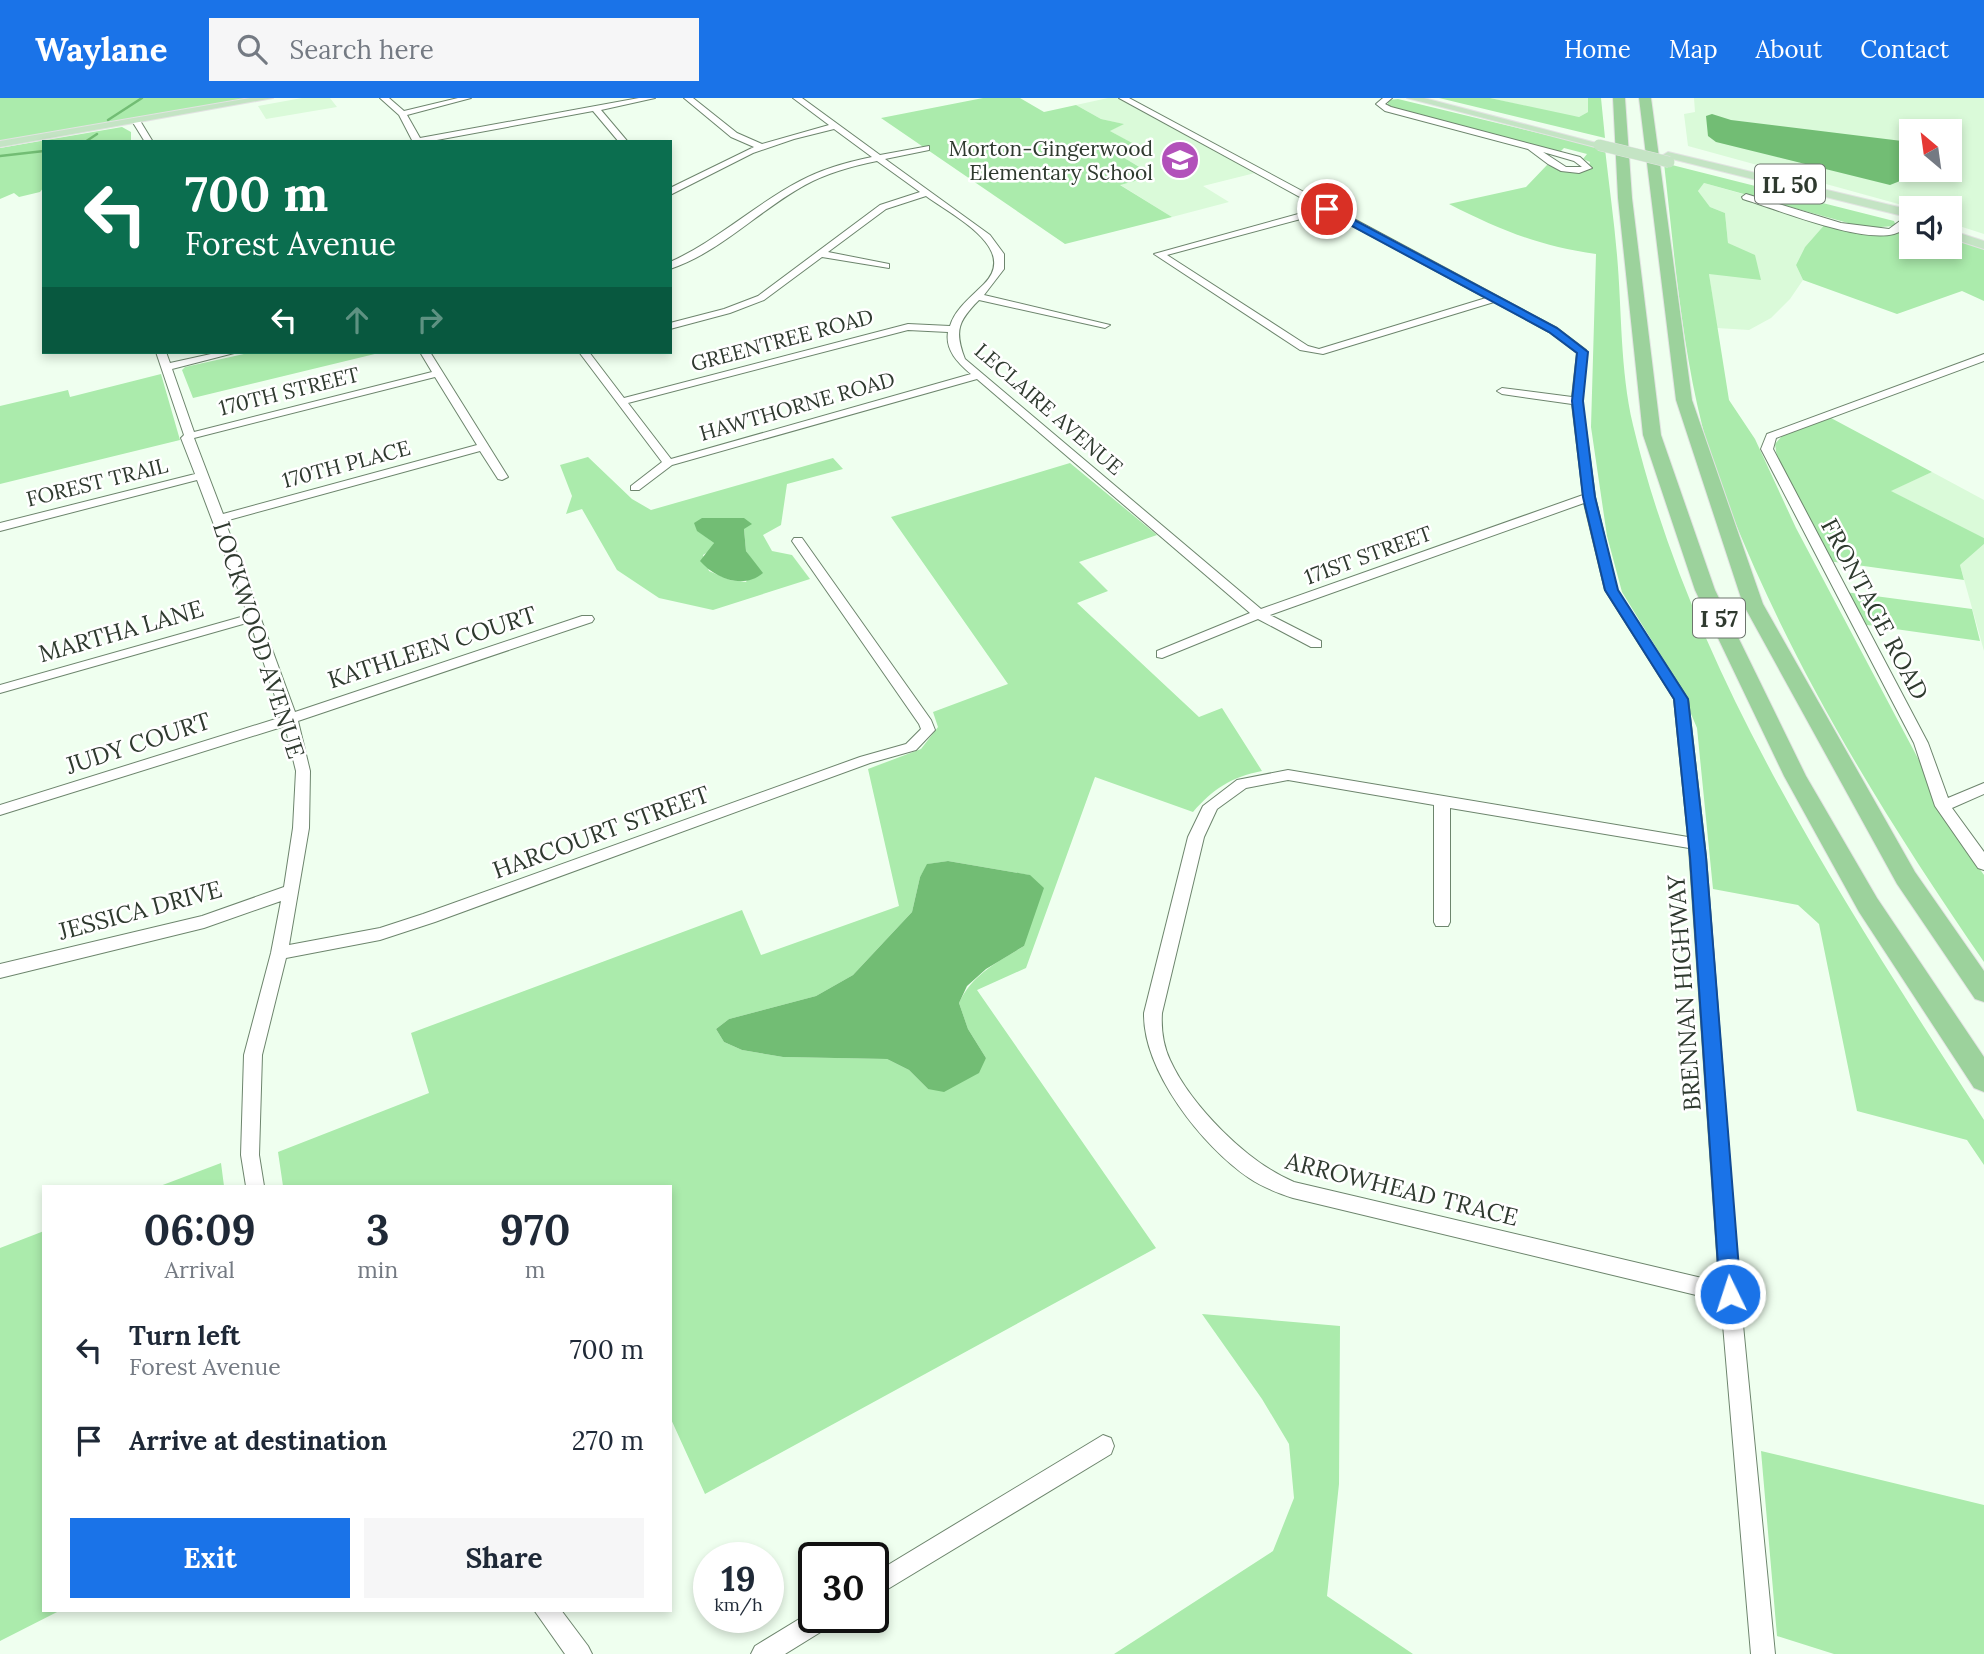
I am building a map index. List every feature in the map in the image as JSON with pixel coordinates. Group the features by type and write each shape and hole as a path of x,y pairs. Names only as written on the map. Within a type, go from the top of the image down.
{"highway":[{"path":"1611,98 1621,139"},
{"name":"I 57","path":"1619,98 1637,326 1652,435 1705,590 1801,788 1868,905 1984,1080"},
{"name":"I 57","path":"1649,102 1684,400 1754,604 1906,878 1984,992"}],"main road":[{"path":"0,144 268,98"},
{"name":"IL 50","path":"1412,98 1899,216"},
{"name":"IL 50","path":"1435,98 1599,142"},
{"path":"1962,230 1984,237"},
{"path":"1962,238 1984,245"}],"street":[{"path":"384,98 402,114 417,140"},
{"path":"402,114 467,98"},
{"path":"423,140 651,98"},
{"path":"688,98 734,135 759,146"},
{"name":"LECLAIRE AVENUE","path":"797,98 997,248 1001,269 978,297 962,310 951,329 954,351 977,376 1259,614 1316,644"},
{"path":"1123,98 1493,299"},
{"path":"1388,98 1380,104 1388,109 1577,159 1588,167 1569,171 1554,166 1532,148"},
{"path":"594,108 622,140"},
{"path":"136,121 148,140"},
{"path":"672,191 724,161 759,146 836,126"},
{"path":"672,265 698,253 805,182 841,167 926,148"},
{"path":"672,325 727,311 761,298 890,203 927,193"},
{"path":"1746,197 1858,229 1889,233 1899,228"},
{"path":"1327,209 1159,254 1304,348 1319,352 1493,299"},
{"path":"821,254 886,267"},
{"path":"978,297 1105,325"},
{"name":"BRENNAN HIGHWAY","path":"1493,299 1553,330 1583,352 1577,401 1589,497 1611,590 1681,699 1696,844 1730,1294 1763,1654"},
{"name":"GREENTREE ROAD","path":"624,401 908,327 951,329"},
{"name":"LOCKWOOD AVENUE","path":"162,354 190,436 187,438 203,475 290,719 303,771 301,828 291,891 279,953 253,1055 250,1155 255,1185"},
{"path":"165,367 224,354"},
{"path":"426,354 502,477"},
{"path":"586,354 624,401 668,463"},
{"name":"FRONTAGE ROAD","path":"1984,357 1771,436 1767,449 1921,743 1943,806 1984,864"},
{"name":"170TH STREET","path":"190,436 439,373"},
{"name":"HAWTHORNE ROAD","path":"635,488 668,463 977,376"},
{"path":"1502,391 1577,401"},
{"name":"170TH PLACE","path":"219,519 484,447"},
{"name":"FOREST TRAIL","path":"0,527 203,475"},
{"name":"171ST STREET","path":"1162,654 1259,614 1589,497"},
{"name":"HARCOURT STREET","path":"279,953 380,933 429,918 865,760 911,747 928,730 798,541"},
{"name":"MARTHA LANE","path":"0,689 255,617"},
{"name":"KATHLEEN COURT","path":"290,719 587,619"},
{"name":"JUDY COURT","path":"0,810 290,719"},
{"name":"ARROWHEAD TRACE","path":"1696,844 1288,775 1242,784 1211,806 1196,837 1153,1013 1153,1028 1164,1068 1230,1151 1259,1175 1293,1191 1730,1294"},
{"path":"1943,806 1984,788"},
{"path":"1442,802 1442,922"},
{"name":"JESSICA DRIVE","path":"0,971 204,922 291,891"},
{"path":"889,1577 1103,1446"},
{"path":"548,1612 580,1654"},
{"path":"764,1654 798,1633"}],"shaded area":[{"path":"0,98 253,98 0,141"},
{"path":"302,98 330,98 337,107 266,119 258,106"},
{"path":"983,98 1020,98 1044,112 1076,105 1101,119 1124,124 1110,131 1134,144 1111,150 1146,171 1138,173 1146,178 1120,185 1172,217 1065,244 881,118"},
{"name":"Morton-Gingerwood Elementary School","path":"1117,98 1255,173 1203,186 1229,202 1172,217 1119,184 1145,178 1137,173 1145,170 1110,150 1133,144 1110,131 1123,124 1101,119 1076,105"},
{"path":"1439,98 1490,98 1579,117 1588,112 1588,98 1601,98 1605,138"},
{"path":"1490,98 1588,98 1588,112 1579,117 1568,116"},
{"path":"1694,98 1984,98 1984,234 1962,227 1962,196 1899,196 1899,204 1688,146 1684,114 1695,112"},
{"path":"1398,99 1605,149 1616,242 1629,404 1660,518 1694,609 1734,699 1779,786 1879,956 1984,1120 1984,1165 1967,1140 1857,1111 1819,924 1798,905 1713,889 1697,728 1678,683 1622,592 1607,536 1591,427 1596,254 1520,236 1449,204 1526,187 1547,165 1572,172 1588,170 1590,162 1583,159 1587,154 1564,148 1560,152 1388,106 1388,100"},
{"path":"1712,114 1731,120 1899,141 1899,181 1890,185 1716,142 1708,136 1706,116"},
{"path":"122,127 131,132 131,140 46,140"},
{"path":"42,141 40,192 19,197 14,193 0,199 0,148"},
{"path":"1664,163 1894,221 1896,226 1866,228 1704,183 1698,191 1710,207 1725,213 1728,243 1755,255 1761,280 1709,274 1729,400 1755,439 1796,528 1967,851 1984,875 1984,962 1890,819 1832,721 1779,621 1733,516 1713,462 1695,393 1679,295"},
{"path":"1704,183 1830,219 1805,247 1796,265 1803,280 1790,299 1771,318 1749,330 1717,328 1709,274 1728,243 1725,213 1710,207 1698,191"},
{"path":"1827,222 1880,235 1899,232 1899,259 1962,259 1962,241 1984,249 1984,301 1962,291 1897,314 1803,280 1796,265 1805,247"},
{"path":"244,354 375,354 193,398 182,370 185,367"},
{"path":"161,374 180,440 0,484 0,406 68,390 70,397"},
{"path":"1831,418 1932,472 1891,491 1984,538 1984,544 1960,565 1964,580 1828,561 1777,458 1775,444 1782,436"},
{"path":"588,457 632,499 651,510 833,458 843,469 787,484 781,525 763,535 772,551 792,555 810,579 713,610 659,598 617,570 582,509 566,514 572,496 560,465","holes":["744,529 746,551 755,564 746,582 730,580 709,571 703,555 710,551 714,543 698,531"]},
{"path":"1070,463 1157,535 1079,562 1108,591 1077,603 1199,717 1222,708 1262,771 1223,785 1193,812 1095,777 1026,968 977,990 1156,1248 705,1494 672,1421 672,1185 283,1185 278,1152 429,1093 411,1033 742,910 761,955 899,906 868,769 921,749 938,727 933,712 1008,684 891,517","holes":["948,861 1029,875 1024,946 978,976 959,1003 968,1029 986,1058 928,1089 909,1070 887,1059 783,1057 742,1050 724,1042 716,1029 729,1019 816,996 853,975 912,912 920,877 928,864"]},
{"path":"1932,472 1984,500 1984,538 1890,491"},
{"path":"702,518 744,518 752,524 744,529 746,551 763,573 747,581 738,581 721,577 706,567 700,561 714,543 697,531 694,523"},
{"path":"1984,544 1984,651 1960,565"},
{"path":"1845,592 1972,609 1980,641 1860,624"},
{"path":"948,861 1030,875 1044,888 1024,946 986,969 967,986 959,1003 968,1029 986,1058 979,1073 944,1092 928,1089 909,1070 887,1059 783,1057 742,1050 724,1042 716,1029 729,1019 816,996 853,975 912,912 920,877 927,864"},
{"path":"221,1163 224,1185 163,1185"},
{"path":"42,1232 42,1612 57,1612 0,1641 0,1248"},
{"path":"1202,1314 1340,1326 1339,1484 1327,1596 1413,1654 1114,1654 1273,1551 1294,1498 1289,1444 1262,1399"},
{"path":"1761,1451 1984,1505 1984,1654 1834,1654 1777,1636"}],"waterway":[{"path":"108,120 142,98"},
{"path":"88,140 97,134"},
{"path":"0,156 42,151"}],"place":[{"name":"Morton-Gingerwood Elementary School","path":"1180,160"}],"route":[{"path":"1327,209 1553,330 1583,352 1577,401 1589,497 1611,590 1681,699 1698,857 1730,1294"}]}
